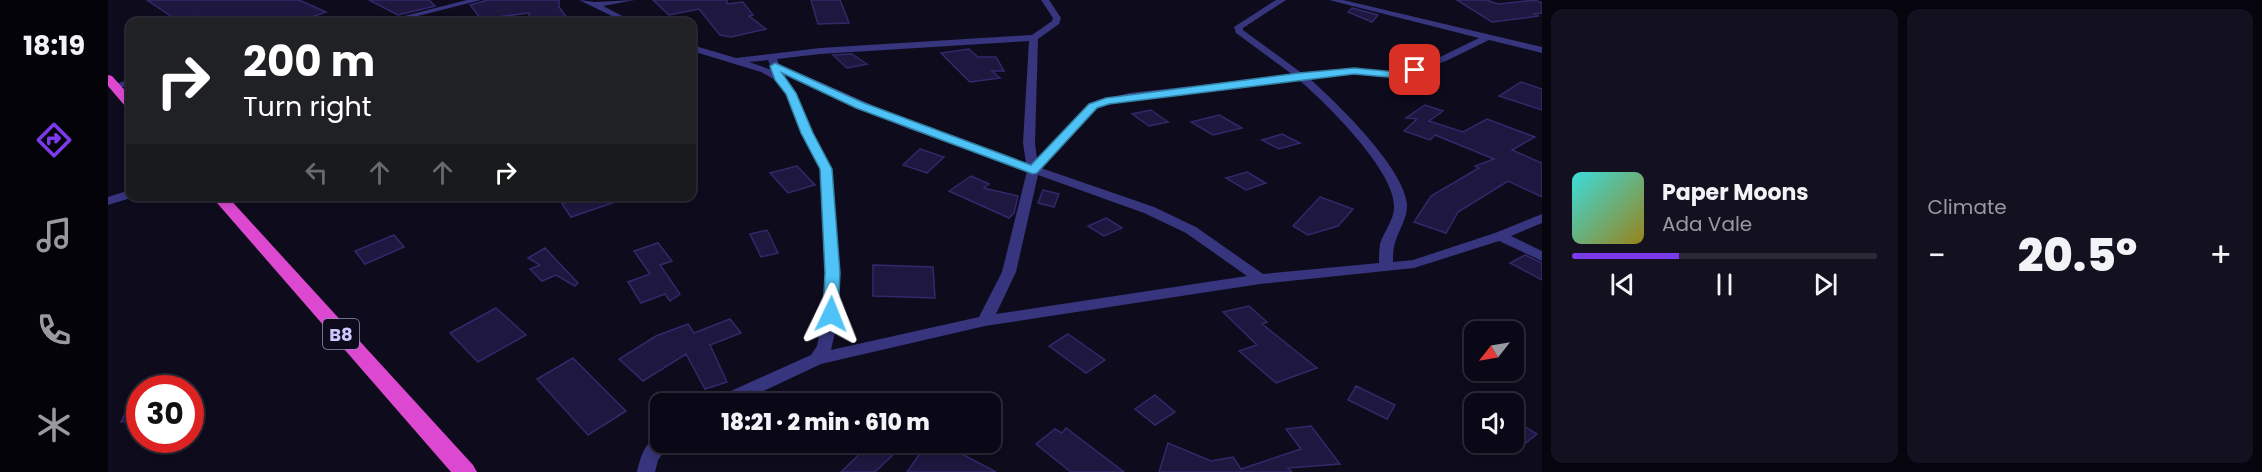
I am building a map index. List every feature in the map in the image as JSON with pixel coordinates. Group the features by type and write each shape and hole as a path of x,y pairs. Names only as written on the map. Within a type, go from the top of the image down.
{"highway":[{"path":"112,82 126,98"},
{"name":"B8","path":"222,201 465,472"}],"street":[{"path":"402,18 477,0"},
{"path":"583,0 622,18"},
{"path":"594,5 631,0"},
{"path":"736,61 773,61 820,51 1034,38 1056,22 1055,13 1045,0"},
{"path":"1282,0 1238,27 1246,36 1323,96 1369,146 1398,193 1400,213 1387,245 1386,266"},
{"path":"1333,0 1542,50"},
{"path":"1033,170 1093,106 1106,101 1354,71 1398,75 1443,59 1488,37"},
{"path":"985,321 1009,272 1033,170 1029,143 1034,38"},
{"path":"696,49 769,72 780,80 791,93 807,133 826,169 832,273 831,314 825,346 817,359"},
{"path":"773,61 780,80"},
{"path":"773,61 860,105 1033,170 1149,210 1191,230 1260,279"},
{"path":"108,201 126,195"},
{"path":"742,393 817,359 985,321 1260,279 1414,264 1500,237 1542,218"},
{"path":"1500,237 1542,257"},
{"path":"646,472 649,457 652,453"}],"building":[{"path":"147,0 299,0 326,12 309,18 199,18 195,16 174,18"},
{"path":"369,0 429,0 435,6 398,15"},
{"path":"488,0 559,0 559,7 567,18 530,18 529,13 480,18 470,5"},
{"path":"653,0 727,0 727,4 743,2 753,15 749,16 766,29 731,37 720,35 699,9 669,15"},
{"path":"811,0 840,0 849,23 818,24"},
{"path":"1457,0 1486,0 1498,4 1535,0 1542,3 1542,13 1533,14 1539,16 1492,22"},
{"path":"1352,8 1378,15 1372,22 1348,12"},
{"path":"969,49 978,57 996,57 1004,71 992,71 1000,78 970,82 941,53"},
{"path":"852,54 867,64 847,68 833,55"},
{"path":"1521,82 1542,89 1542,110 1499,96"},
{"path":"1425,105 1443,111 1429,121 1463,132 1487,119 1535,137 1512,150 1542,163 1542,197 1508,181 1458,212 1446,233 1414,222 1431,196 1479,168 1475,166 1494,159 1435,135 1430,140 1404,131 1417,119 1406,118"},
{"path":"1151,110 1168,122 1149,126 1132,114"},
{"path":"1219,115 1242,128 1213,135 1191,122"},
{"path":"1282,134 1300,143 1279,149 1262,140"},
{"path":"920,149 944,157 927,173 903,165"},
{"path":"797,166 815,185 788,193 770,173"},
{"path":"1247,172 1266,183 1246,190 1226,178"},
{"path":"971,176 989,184 984,188 1018,196 1014,213 1009,218 949,191"},
{"path":"1043,190 1059,194 1054,207 1038,203"},
{"path":"1320,197 1353,209 1338,226 1308,235 1293,226"},
{"path":"571,201 618,201 571,217 562,204"},
{"path":"1106,218 1122,228 1104,236 1088,226"},
{"path":"767,230 778,253 761,257 750,234"},
{"path":"394,235 404,247 365,264 355,251"},
{"path":"658,243 672,261 660,265 680,294 670,301 665,294 641,303 628,282 650,274 634,251"},
{"path":"545,248 578,283 575,286 556,275 542,281 530,269 540,265 528,258"},
{"path":"1525,255 1542,263 1542,280 1510,263"},
{"path":"873,265 933,267 935,298 873,296"},
{"path":"1249,306 1267,322 1262,324 1317,368 1276,383 1239,351 1257,345 1223,312"},
{"path":"496,308 526,335 478,362 450,333"},
{"path":"730,319 741,333 710,345 727,382 705,389 686,354 643,381 619,359 656,336 688,324 694,333"},
{"path":"1068,334 1105,360 1086,373 1049,346"},
{"path":"573,358 626,411 588,435 537,379"},
{"path":"1356,386 1395,405 1387,419 1348,400"},
{"path":"1155,395 1175,412 1155,425 1135,409"},
{"path":"126,411 126,421 121,422"},
{"path":"1311,426 1340,464 1288,468 1292,472 1159,472 1168,443 1211,461 1233,457 1241,469 1301,449 1286,429"},
{"path":"1524,426 1537,434 1524,444"},
{"path":"1066,428 1124,472 1071,472 1036,444 1055,429 1062,433"},
{"path":"861,453 895,453 875,472 841,472"},
{"path":"920,453 960,453 996,472 907,472"}],"route":[{"path":"831,314 832,273 826,169 807,133 791,93 780,80 775,66 913,127 1033,170 1093,106 1106,101 1129,96 1299,76 1354,71 1398,75 1415,70"}]}
